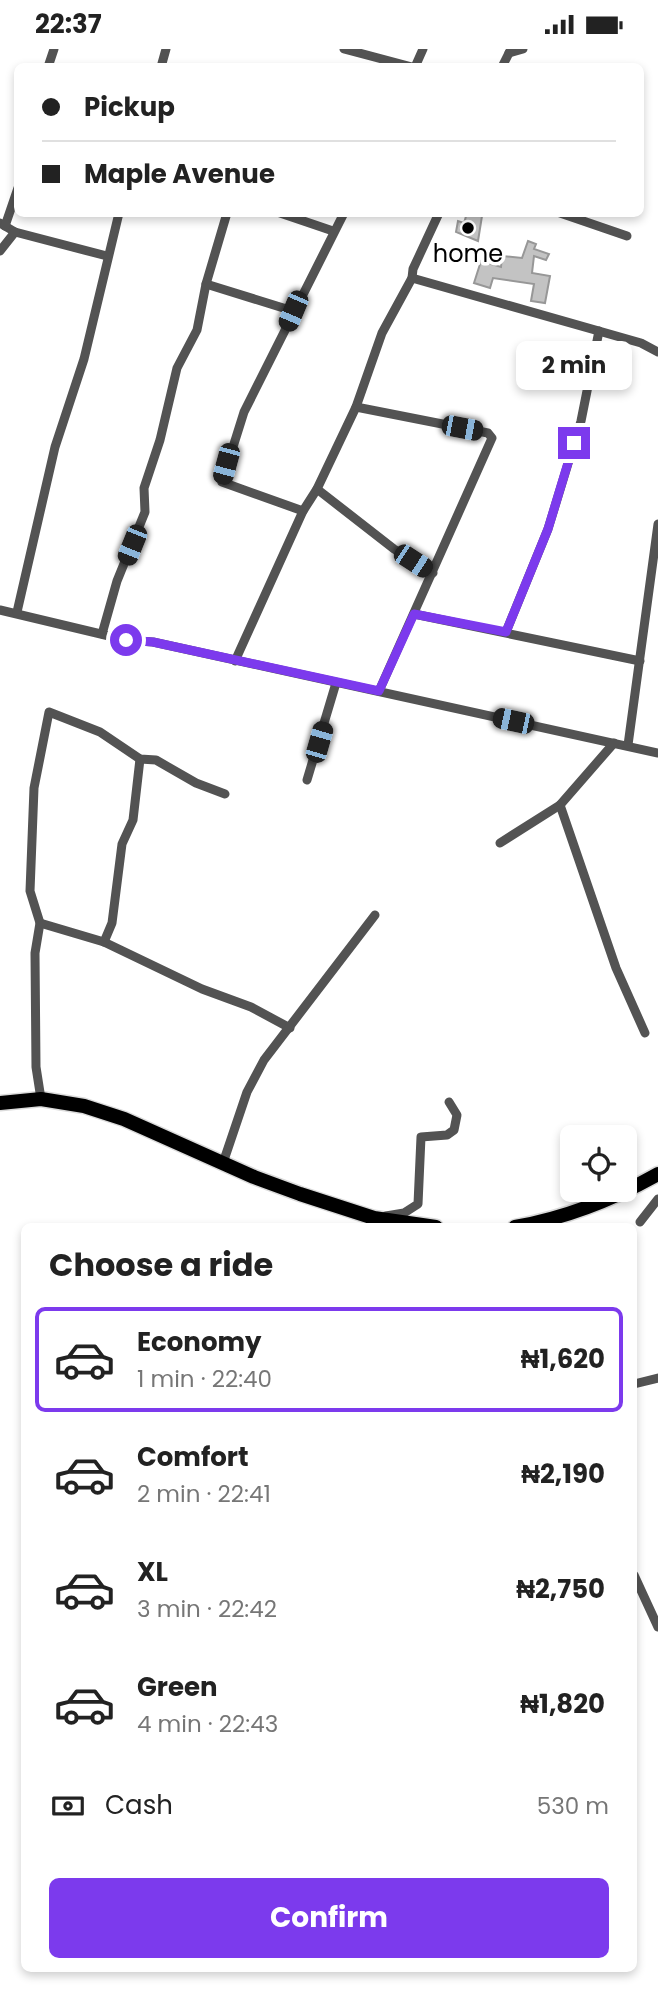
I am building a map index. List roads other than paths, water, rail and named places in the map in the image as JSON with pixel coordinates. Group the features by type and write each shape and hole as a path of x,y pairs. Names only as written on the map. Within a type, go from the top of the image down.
{"main road":[{"path":"0,1103 41,1099 62,1101 115,1116 254,1177 374,1218 408,1223"},
{"path":"535,1223 600,1203 658,1174"}],"street":[{"path":"344,49 398,63"},
{"path":"510,51 523,49"},
{"path":"14,198 3,224 15,232 107,256"},
{"path":"17,612 55,447 84,359 118,217"},
{"path":"102,634 117,581 145,512 144,488 160,440 177,368 197,330 206,284 226,217"},
{"path":"292,217 333,231"},
{"path":"303,511 222,482 244,412 255,395 293,311 315,274 342,217"},
{"path":"235,661 303,511 317,489 356,407 382,333 412,278 413,269 437,217"},
{"path":"572,217 627,236"},
{"path":"0,251 15,232"},
{"path":"412,278 641,342 658,352"},
{"path":"206,284 293,311"},
{"path":"506,632 548,529 581,421 599,331"},
{"path":"356,407 488,432 492,439 379,691"},
{"path":"317,489 394,549 433,573"},
{"path":"628,745 658,524"},
{"path":"0,610 17,612 63,627 126,640 153,642 658,753"},
{"path":"414,614 640,661"},
{"path":"307,780 336,684"},
{"path":"41,1099 36,1067 35,953 40,923 30,891 34,788 49,712 100,732 140,759 156,760 196,783 225,794"},
{"path":"500,843 560,805 614,743"},
{"path":"104,942 112,923 122,845 133,820 140,759"},
{"path":"560,805 617,968 645,1033"},
{"path":"223,1163 230,1135 247,1092 264,1060 375,915"},
{"path":"40,923 104,942 202,989 251,1007 290,1028"},
{"path":"374,1218 404,1213 418,1204 421,1137 447,1135 454,1130 457,1115 450,1102"},
{"path":"640,1222 658,1199"},
{"path":"637,1383 658,1378"},
{"path":"637,1582 658,1627"}],"place":[{"name":"home","path":"468,228"}]}
